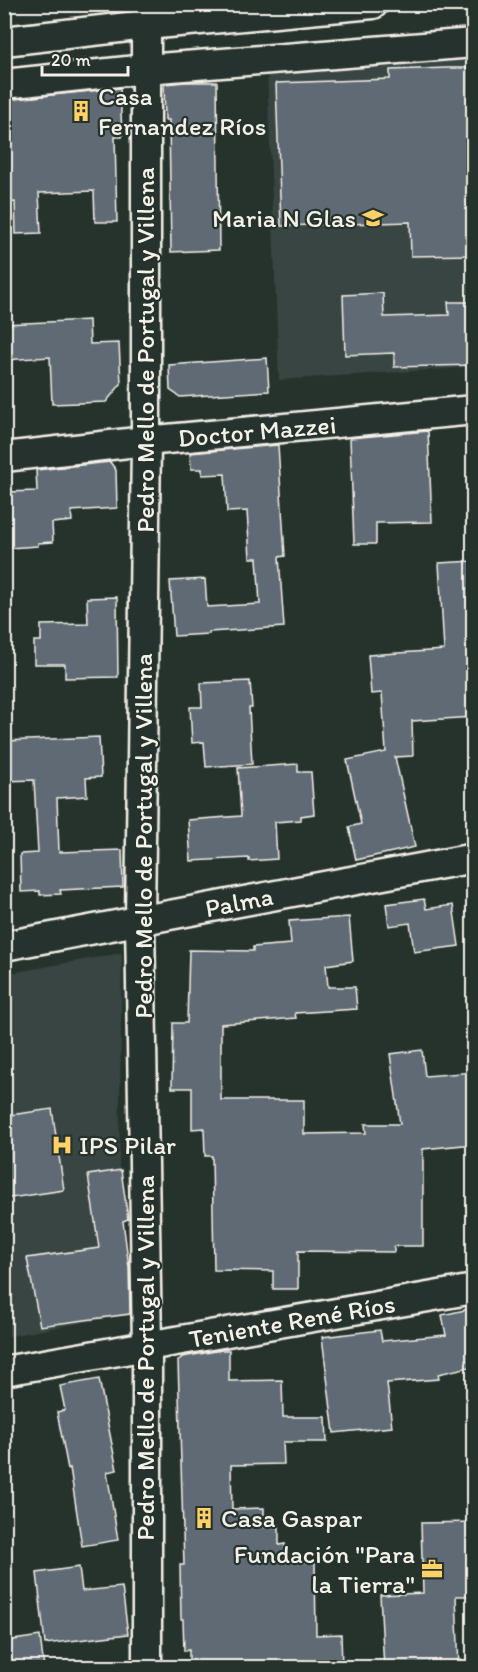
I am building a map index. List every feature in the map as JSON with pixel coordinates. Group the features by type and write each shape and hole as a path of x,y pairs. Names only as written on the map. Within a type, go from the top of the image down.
{"street":[{"path":"4,41 146,15 373,4"},
{"name":"Pedro Mello de Portugal y Villena","path":"146,15 146,441 140,921 147,1346 147,1668"},
{"path":"4,84 146,69 474,43"},
{"name":"Doctor Mazzei","path":"4,457 474,410"},
{"name":"Palma","path":"4,946 474,858"},
{"name":"Teniente René Ríos","path":"4,1371 474,1289"}],"shaded area":[{"name":"Maria N Glas","path":"473,60 473,367 279,380 267,69"},
{"name":"IPS Pilar","path":"122,953 117,1316 5,1337 5,974"}],"building":[{"path":"474,68 474,255 411,256 410,222 281,226 276,83 390,79 390,70"},
{"path":"217,82 219,250 171,252 169,120 165,120 164,84"},
{"path":"120,88 122,137 115,137 117,222 95,222 94,191 39,193 41,233 16,234 15,202 4,203 4,100"},
{"path":"383,293 384,317 449,315 448,302 474,302 474,365 394,367 394,353 345,355 343,295"},
{"path":"89,320 90,344 119,343 121,384 106,402 52,404 50,357 4,360 4,324"},
{"path":"267,358 269,391 180,397 170,390 169,365"},
{"path":"428,431 432,522 376,523 376,544 354,544 350,438"},
{"path":"278,445 285,556 279,557 284,627 174,636 170,581 205,579 207,607 260,604 257,558 250,558 247,511 227,512 225,474 202,475 202,469 191,469 190,453"},
{"path":"110,462 116,470 117,508 71,511 72,521 52,523 53,542 38,543 38,546 9,548 6,492 37,491 36,470"},
{"path":"474,561 474,717 412,721 413,756 395,757 415,847 356,860 349,827 361,824 347,760 386,752 382,693 371,694 368,655 444,650 439,563"},
{"path":"117,597 118,677 65,678 65,664 34,664 34,641 41,641 41,625 88,624 87,598"},
{"path":"250,681 252,764 206,767 204,742 192,743 190,707 202,707 201,683"},
{"path":"99,737 101,777 86,778 87,796 57,798 59,852 122,850 123,887 60,890 61,894 40,895 40,891 21,892 20,854 38,853 34,780 4,781 4,741"},
{"path":"298,764 298,772 311,772 314,814 301,816 301,820 275,822 277,859 191,861 188,820 241,816 238,768"},
{"path":"424,899 426,909 453,905 459,946 414,952 410,923 389,926 386,904"},
{"path":"349,917 353,961 326,965 328,987 355,987 357,1009 295,1013 296,1018 221,1024 221,1100 304,1100 304,1134 366,1133 365,1124 400,1124 390,1054 422,1050 425,1076 474,1072 474,1144 423,1149 423,1246 394,1246 394,1252 298,1251 298,1289 273,1289 273,1271 214,1270 212,1156 205,1156 204,1128 192,1129 192,1088 172,1088 173,1023 187,1023 189,950 253,951 253,947 291,944 289,921"},
{"path":"52,1109 64,1190 4,1199 4,1116"},
{"path":"121,1170 128,1219 123,1221 129,1267 130,1314 40,1326 27,1258 99,1248 88,1175"},
{"path":"474,1308 474,1366 438,1374 439,1379 387,1383 392,1427 334,1433 322,1337 380,1330 382,1341 446,1335 442,1315"},
{"path":"229,1350 229,1381 282,1380 283,1417 326,1417 327,1442 283,1442 284,1464 231,1465 232,1509 264,1508 264,1527 279,1527 279,1545 285,1544 286,1562 315,1562 316,1635 341,1634 342,1668 189,1668 189,1650 184,1651 183,1619 181,1619 180,1565 184,1565 178,1361 182,1357"},
{"path":"99,1379 117,1470 107,1472 118,1540 82,1546 70,1468 68,1469 57,1412 65,1410 60,1386"},
{"path":"474,1522 474,1596 456,1596 459,1668 384,1668 380,1595 423,1593 421,1523"},
{"path":"79,1567 82,1591 122,1587 128,1634 45,1644 37,1573"},
{"path":"40,1636 44,1668 10,1668 7,1641"}],"place":[{"name":"Casa Fernandez Ríos","path":"81,111"},
{"name":"Maria N Glas","path":"373,218"},
{"name":"IPS Pilar","path":"62,1145"},
{"name":"Casa Gaspar","path":"204,1518"},
{"name":"Fundación \"Para la Tierra\"","path":"432,1569"}]}
